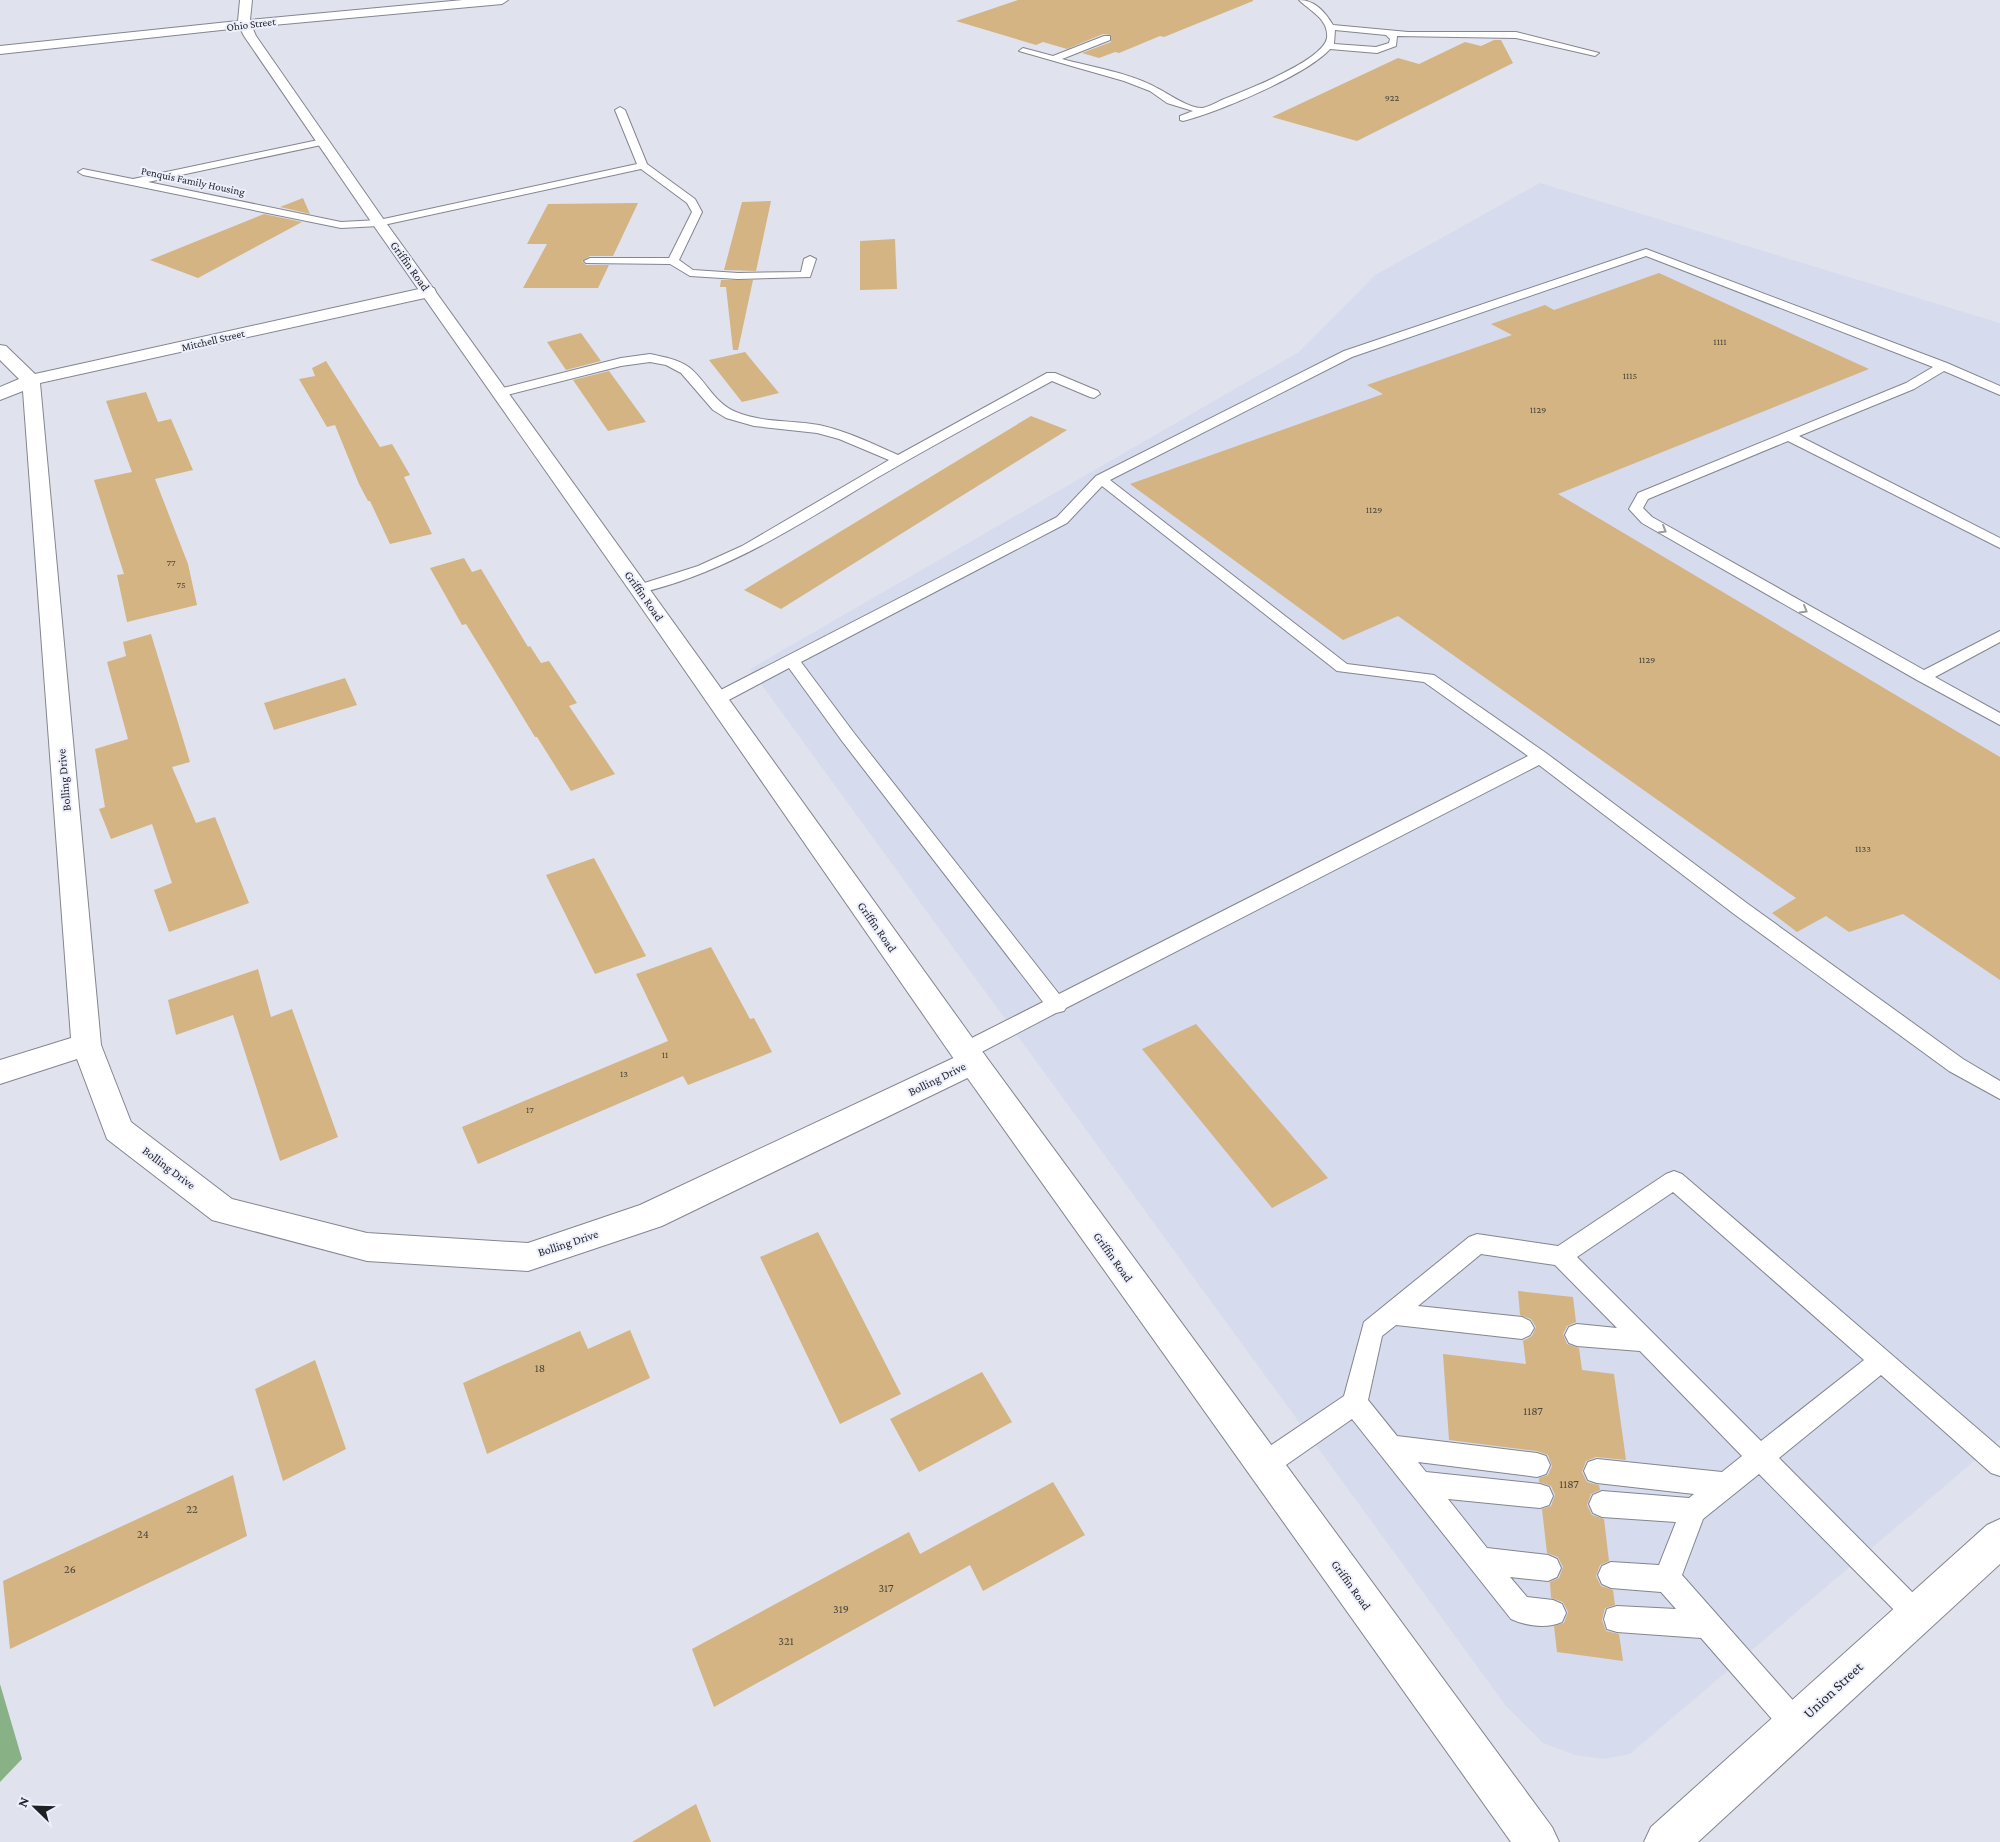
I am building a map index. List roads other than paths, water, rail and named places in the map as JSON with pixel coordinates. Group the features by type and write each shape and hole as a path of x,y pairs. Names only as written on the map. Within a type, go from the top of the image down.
{"main road":[{"path":"244,25 242,16 246,0"},
{"name":"Ohio Street","path":"0,50 502,0"},
{"name":"Griffin Road","path":"244,25 323,142 499,394 640,589 969,1056 1538,1842"},
{"name":"Mitchell Street","path":"0,394 31,380 428,292"},
{"path":"0,350 31,380"},
{"name":"Bolling Drive","path":"31,380 86,1045 118,1130 223,1210 367,1247 528,1257 650,1216 969,1056"},
{"path":"0,1072 86,1045"},
{"name":"Union Street","path":"1666,1842 2000,1538"}],"lane":[{"path":"1183,118 1301,68 1328,46 1331,36 1330,27 1319,10 1303,0"},
{"path":"1330,27 1389,34 1516,35 1595,53"},
{"path":"1328,46 1377,50 1393,44 1394,38 1389,34"},
{"path":"1054,59 1107,38"},
{"path":"1023,51 1127,79 1153,89 1170,101 1203,111"},
{"path":"620,110 643,166 691,202 697,212 674,261"},
{"name":"Penquis Family Housing","path":"133,182 323,142"},
{"name":"Penquis Family Housing","path":"133,182 341,225 379,223 643,166"},
{"path":"83,172 133,182"},
{"path":"717,699 1062,520 1101,479 1348,354 1646,252 1943,366 2000,391"},
{"path":"590,261 674,261 690,273 776,276 806,275 810,259"},
{"path":"499,394 621,362 650,358 670,362 686,370 718,407 731,415 754,422 818,428 859,442 899,460"},
{"path":"1943,366 1910,386 1643,496 1636,509 1647,520 2000,720"},
{"path":"640,589 703,569 747,549 899,460 1051,376 1094,394"},
{"path":"1789,436 2000,544"},
{"path":"1101,479 1343,668 1428,678 1540,757 1773,932 1956,1065 2000,1091"},
{"path":"1923,677 2000,636"},
{"path":"792,661 1057,1006"},
{"path":"969,1056 1057,1006 1540,757"},
{"path":"1561,1256 1674,1180 2000,1464"},
{"path":"1264,1465 1355,1403 1372,1330 1477,1244 1561,1256 1916,1614"},
{"path":"1391,1314 1522,1328"},
{"path":"1578,1334 1645,1341"},
{"path":"1667,1579 1693,1511 1882,1360"},
{"path":"1355,1403 1520,1610 1553,1613"},
{"path":"1390,1447 1537,1465"},
{"path":"1597,1471 1725,1485"},
{"path":"1419,1484 1540,1496"},
{"path":"1602,1504 1693,1511"},
{"path":"1480,1560 1548,1568"},
{"path":"1611,1575 1667,1579 1796,1725"},
{"path":"1617,1619 1708,1625"}]}
